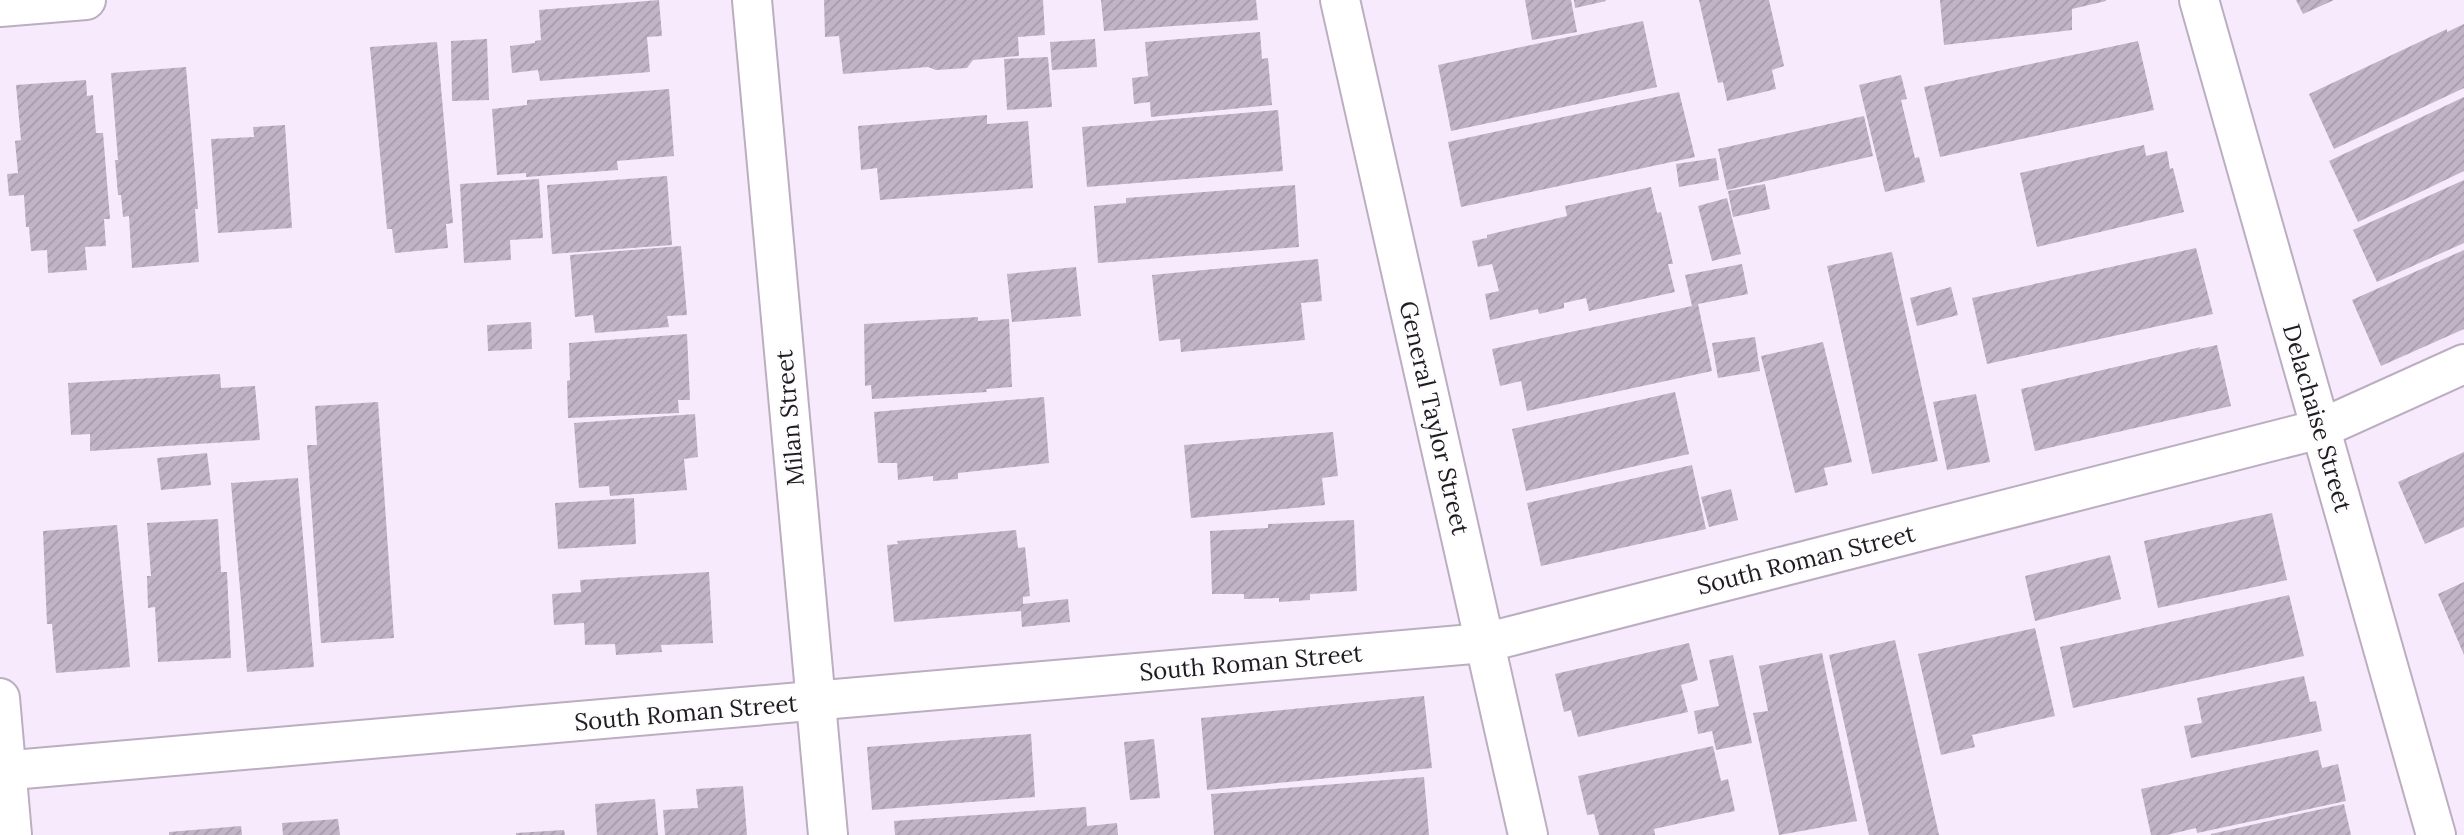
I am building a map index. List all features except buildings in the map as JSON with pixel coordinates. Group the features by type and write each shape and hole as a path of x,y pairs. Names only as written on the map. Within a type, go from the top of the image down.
{"street":[{"path":"0,7 86,0"},
{"name":"Milan Street","path":"752,0 828,835"},
{"name":"General Taylor Street","path":"1340,0 1528,835"},
{"name":"Delachaise Street","path":"2199,0 2436,835"},
{"name":"South Roman Street","path":"3,771 1484,643 2320,429 2464,364"},
{"path":"0,698 3,771 12,835"}]}
